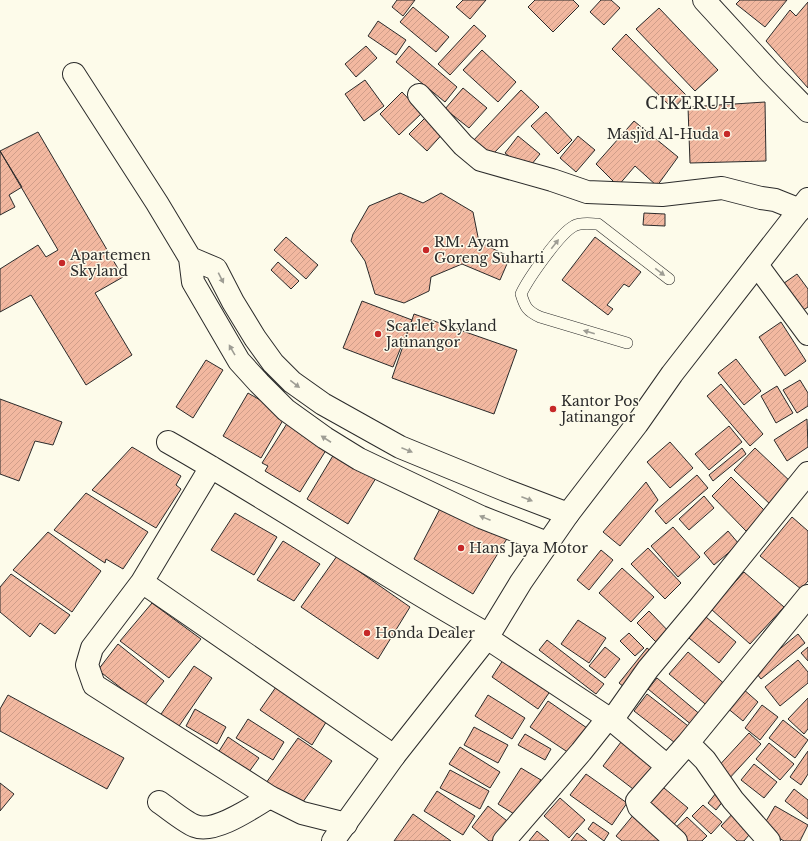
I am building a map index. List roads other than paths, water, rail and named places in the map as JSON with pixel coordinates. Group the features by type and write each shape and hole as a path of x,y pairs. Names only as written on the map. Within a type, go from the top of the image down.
{"main road":[{"path":"704,0 808,111"},
{"path":"74,74 157,203 190,258 193,282 239,361 286,410 325,438 359,459 481,516 547,543"},
{"path":"333,841 394,756 488,637 521,582 568,514 637,424 672,374 804,204 760,198 722,188 662,195 587,192 552,180 481,160 463,145 419,95"},
{"path":"190,258 216,269 233,302 255,338 273,363 292,382 323,404 400,447 568,514"},
{"path":"757,265 808,334"},
{"path":"168,442 488,637 610,719 667,766"},
{"path":"211,467 142,582 92,648 87,665 94,685 270,797 302,813 346,824"},
{"path":"504,841 610,719 648,669 808,473"},
{"path":"142,582 394,756"},
{"path":"676,841 639,807 636,801 688,743 808,596"},
{"path":"688,743 705,760 732,800 769,841"},
{"path":"159,802 195,826 206,828 237,817 270,797"}],"lane":[{"path":"627,343 540,317 530,312 524,305 520,294 527,281 566,231 575,225 584,223 598,224 669,279"}],"place":[{"name":"Masjid Al-Huda","path":"727,134"},
{"name":"RM. Ayam Goreng Suharti","path":"426,250"},
{"name":"Apartemen Skyland","path":"62,263"},
{"name":"Scarlet Skyland Jatinangor","path":"378,334"},
{"name":"Kantor Pos Jatinangor","path":"553,409"},
{"name":"Hans Jaya Motor","path":"461,548"},
{"name":"Honda Dealer","path":"367,633"}],"district":[{"name":"CIKERUH","path":"691,103"}]}
